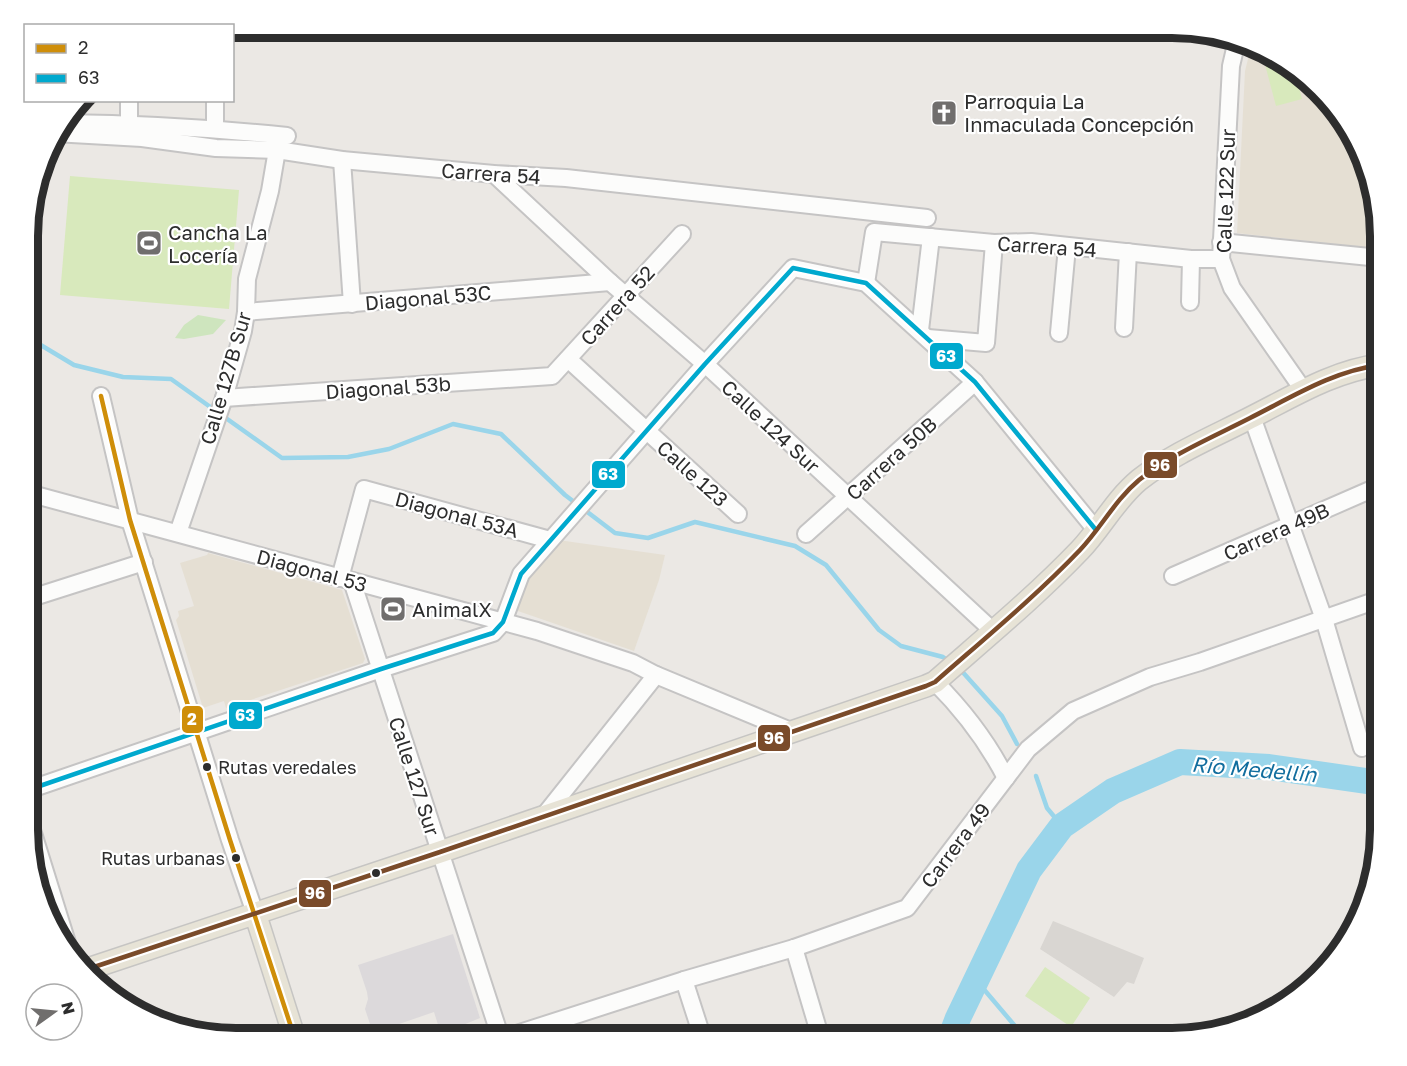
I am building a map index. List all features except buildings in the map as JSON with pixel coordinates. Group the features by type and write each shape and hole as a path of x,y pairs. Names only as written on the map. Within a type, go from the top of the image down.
{"main road":[{"path":"93,967 793,732 941,677 1049,581 1082,548 1140,479 1193,446 1304,391 1350,370 1370,367"},
{"path":"255,913 292,1028"}],"street":[{"name":"Calle 122 Sur","path":"1236,48 1231,66 1221,250 1232,288 1304,391"},
{"path":"129,102 129,124"},
{"path":"215,102 215,129"},
{"name":"Carrera 54","path":"73,123 215,129 282,143 342,160 639,185 927,218 904,235"},
{"name":"Carrera 54","path":"66,134 142,138 216,148 282,143"},
{"name":"Calle 127B Sur","path":"178,533 223,400 246,312 247,279 282,143"},
{"path":"342,160 352,303"},
{"name":"Calle 124 Sur","path":"494,174 610,282 705,364 993,631"},
{"name":"Carrera 54","path":"866,283 874,232 994,243 1031,242 1191,259 1221,250 1370,257"},
{"name":"Carrera 52","path":"552,376 682,234"},
{"path":"924,334 931,237"},
{"path":"924,334 986,343 994,243"},
{"path":"1059,333 1067,247"},
{"path":"1124,328 1128,252"},
{"path":"1190,302 1191,259"},
{"path":"38,787 493,633 503,622 521,574 648,432 705,364 793,268 866,283 975,382 1096,530"},
{"name":"Diagonal 53C","path":"246,312 610,282"},
{"name":"Calle 123","path":"568,359 738,514"},
{"name":"Diagonal 53b","path":"223,400 552,376"},
{"name":"Carrera 50B","path":"806,534 975,382"},
{"path":"101,396 130,520 255,913"},
{"path":"1252,417 1324,619 1362,748"},
{"name":"Diagonal 53A","path":"346,580 364,489 550,540"},
{"name":"Carrera 49B","path":"1173,576 1370,490"},
{"name":"Diagonal 53","path":"38,496 503,622 633,663 656,675 793,732"},
{"path":"38,596 144,562"},
{"name":"Calle 127 Sur","path":"346,580 381,669 497,1028"},
{"name":"Carrera 49","path":"535,1028 684,980 794,948 907,908 1028,749 1073,711 1150,677 1200,662 1369,603"},
{"path":"543,817 656,675"},
{"path":"941,677 978,730 1006,778"},
{"path":"39,851 61,923"},
{"path":"794,948 818,1028"},
{"path":"684,980 699,1028"}],"shaded area":[{"path":"1249,54 1270,64 1292,78 1329,115 1349,148 1363,184 1368,210 1370,248 1237,233 1245,71"},
{"path":"558,540 665,555 659,580 634,651 515,610 526,577"},
{"path":"208,553 342,590 365,659 363,663 226,708 224,701 203,708 176,620 179,616 178,611 194,606 180,563"},
{"path":"1053,921 1144,958 1134,984 1127,982 1114,997 1040,949"},
{"path":"453,934 480,1018 456,1028 439,1028 434,1012 388,1028 371,1028 365,1009 368,999 367,992 358,965"}],"green space":[{"path":"1264,61 1298,83 1302,99 1276,106"},
{"name":"Cancha La Locería","path":"70,176 239,190 229,309 60,295"},
{"path":"198,315 226,320 213,334 184,339 175,338 184,325"},
{"path":"1045,967 1090,998 1071,1027 1025,996"}],"waterway":[{"path":"38,343 74,365 123,377 171,379 282,458 348,457 389,449 453,424 501,434 565,495 615,533 648,538 695,522 795,546 826,565 879,630 901,646 943,657 950,662"},
{"path":"959,668 1002,716 1017,744"},
{"name":"Río Medellín","path":"954,1028 1029,870 1062,826 1113,791 1180,762 1269,767 1369,781"},
{"path":"1036,776 1047,808 1062,826"},
{"path":"976,980 1017,1028"}],"transit line":[{"name":"63","path":"38,787 493,633 503,622 521,574 705,364 793,268 866,283 975,382 1096,530"},
{"name":"96","path":"93,967 440,852 935,682 1009,618 1063,567 1139,480 1193,446 1313,386 1370,367"},
{"name":"2","path":"101,396 130,520 291,1028"}],"place":[{"name":"Parroquia La Inmaculada Concepción","path":"944,113"},
{"name":"Cancha La Locería","path":"149,243"},
{"name":"AnimalX","path":"393,609"},
{"name":"Rutas veredales","path":"207,767"},
{"name":"Rutas urbanas","path":"236,858"}]}
